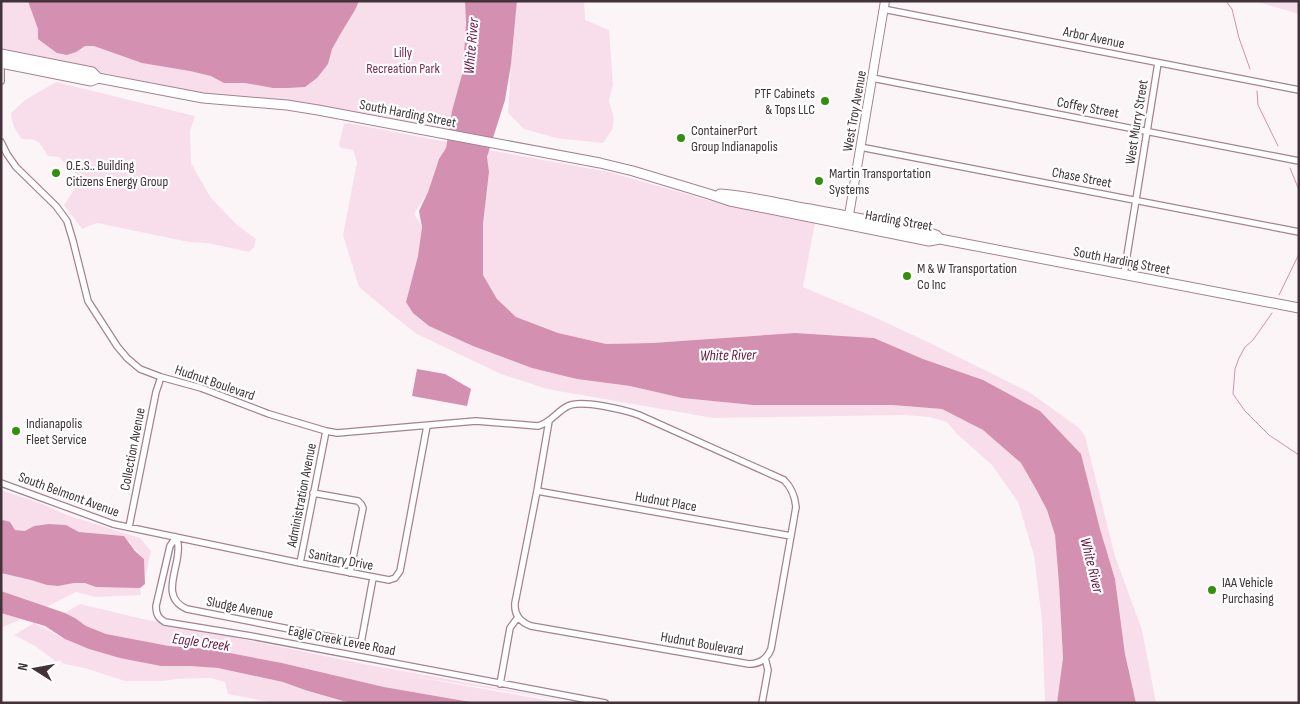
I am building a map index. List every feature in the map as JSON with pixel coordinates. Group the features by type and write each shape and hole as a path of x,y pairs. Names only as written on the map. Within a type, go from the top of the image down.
{"main road":[{"name":"West Troy Avenue","path":"848,220 884,5"},
{"name":"South Harding Street","path":"1,54 92,72 98,78 186,95 310,108 611,165 709,194"},
{"name":"South Harding Street","path":"1,63 91,81 98,78"},
{"name":"Harding Street","path":"709,194 730,201 926,232 934,234 940,239"},
{"name":"South Harding Street","path":"940,239 1299,308"}],"street":[{"name":"Arbor Avenue","path":"884,5 1065,44 1299,90"},
{"name":"West Murry Street","path":"1124,274 1158,63"},
{"path":"1,70 1,81"},
{"name":"Coffey Street","path":"872,78 1299,161"},
{"name":"Hudnut Boulevard","path":"1,142 6,154 16,167 56,206 66,221 74,241 88,301 117,346 140,369 201,388 269,414 337,433 476,421 538,426 546,423 564,408 576,403 623,410 780,478 790,487 796,500 771,649 761,661 752,664 531,626 522,622 518,617"},
{"name":"Chase Street","path":"860,147 1299,232"},
{"name":"Collection Avenue","path":"129,527 156,392 162,377"},
{"path":"500,684 510,628 518,617 515,603 549,420"},
{"name":"Sanitary Drive","path":"129,527 373,578 391,580 400,571 427,426"},
{"name":"Administration Avenue","path":"300,563 326,431"},
{"name":"South Belmont Avenue","path":"1,483 106,522 129,527"},
{"name":"Hudnut Place","path":"537,491 791,536"},
{"path":"313,493 358,502 363,508 350,573"},
{"name":"Sludge Avenue","path":"176,537 178,548 172,586 173,595 179,605 194,611 361,642 373,578"},
{"name":"Eagle Creek Levee Road","path":"176,537 170,546 156,606 157,615 165,622 251,636 605,703"},
{"path":"762,703 768,670 765,658"}],"green space":[{"name":"Lilly Recreation Park","path":"1,1 465,1 466,36 464,63 449,129 285,100 190,91 1,51"},
{"path":"517,1 584,1 585,20 609,30 613,85 609,101 614,118 612,130 603,143 556,138 524,129 508,113"},
{"path":"1255,1 1299,1 1299,14"},
{"path":"56,82 195,116 190,131 191,163 211,198 237,225 256,239 254,247 249,252 97,223 82,229 64,205 81,179 59,157 48,156 38,142 32,139 22,139 14,127 11,117 11,113 25,100"},
{"path":"348,123 447,142 446,148 436,166 428,192 414,214 422,227 418,256 406,302 577,379 630,386 682,398 753,405 892,405 942,409 983,430 1021,463 1047,510 1055,535 1063,658 1057,703 1045,703 1042,621 1034,555 1018,502 992,465 957,434 947,422 929,417 906,415 713,418 547,389 501,374 417,334 359,287 343,235 357,162 353,150 341,148 339,144 344,124"},
{"path":"489,150 609,172 725,205 815,223 803,287 872,316 1029,392 1078,427 1085,436 1115,556 1142,630 1156,703 1136,703 1125,654 1115,579 1100,529 923,359 874,338 795,333 652,343 606,344 558,333 516,317 497,299 483,275 483,224 489,173 487,157"},
{"path":"1,490 40,503 67,515 140,538 151,551 145,578 144,559 124,536 79,532 66,525 49,524 34,526 25,532 15,530 4,520 1,522"},
{"path":"1,573 47,585 58,586 85,583 140,588 141,595 95,597 76,592 46,607 1,591"},
{"path":"80,604 143,619 369,665 579,703 400,674 562,703 476,703 384,687 282,663 209,649 169,646 106,634 86,626 65,613"},
{"path":"1,613 21,619 1,628"},
{"path":"34,623 89,649 120,657 161,666 218,668 283,682 352,703 274,703 228,694 225,682 211,678 125,681 88,669 57,662 35,646 14,635"}],"water":[{"path":"28,1 359,1 332,49 328,64 317,78 305,87 273,88 245,83 224,83 211,76 142,63 94,46 85,46 67,55 57,53 38,39 38,29"},
{"name":"White River","path":"465,1 517,1 511,64 505,100 487,157 489,172 483,224 483,275 497,299 516,317 558,333 606,344 652,343 795,333 874,338 923,359 983,380 1040,411 1081,454 1115,579 1125,654 1136,703 1057,703 1063,658 1055,535 1047,510 1021,463 983,430 942,409 892,405 753,405 682,398 630,386 577,379 532,368 473,346 429,326 413,313 406,302 418,256 422,227 419,211 428,192 439,159 446,148 452,111 463,71 466,23"},
{"path":"417,369 445,374 471,389 467,406 412,396"},
{"path":"3,520 10,522 15,530 25,531 34,526 49,524 66,525 79,532 124,536 135,551 144,559 145,584 140,588 96,587 85,583 58,586 1,573 1,522"},
{"name":"Eagle Creek","path":"1,591 65,613 86,626 106,634 169,646 209,649 282,663 384,687 476,703 352,703 283,682 218,668 161,666 120,658 89,649 65,639 45,626 1,613"}],"waterway":[{"path":"1226,1 1232,9 1239,38 1250,69"},
{"path":"1257,91 1258,105 1278,146"},
{"path":"1290,168 1299,190"},
{"path":"1279,295 1299,251"},
{"path":"1272,313 1253,340 1245,347 1239,358 1235,369 1233,394 1245,411 1269,435 1299,455"}],"place":[{"name":"PTF Cabinets & Tops LLC","path":"825,101"},
{"name":"ContainerPort Group Indianapolis","path":"681,138"},
{"name":"O.E.S.. Building Citizens Energy Group","path":"56,173"},
{"name":"Martin Transportation Systems","path":"819,181"},
{"name":"M & W Transportation Co Inc","path":"907,276"},
{"name":"Indianapolis Fleet Service","path":"16,431"},
{"name":"IAA Vehicle Purchasing","path":"1212,590"}]}
